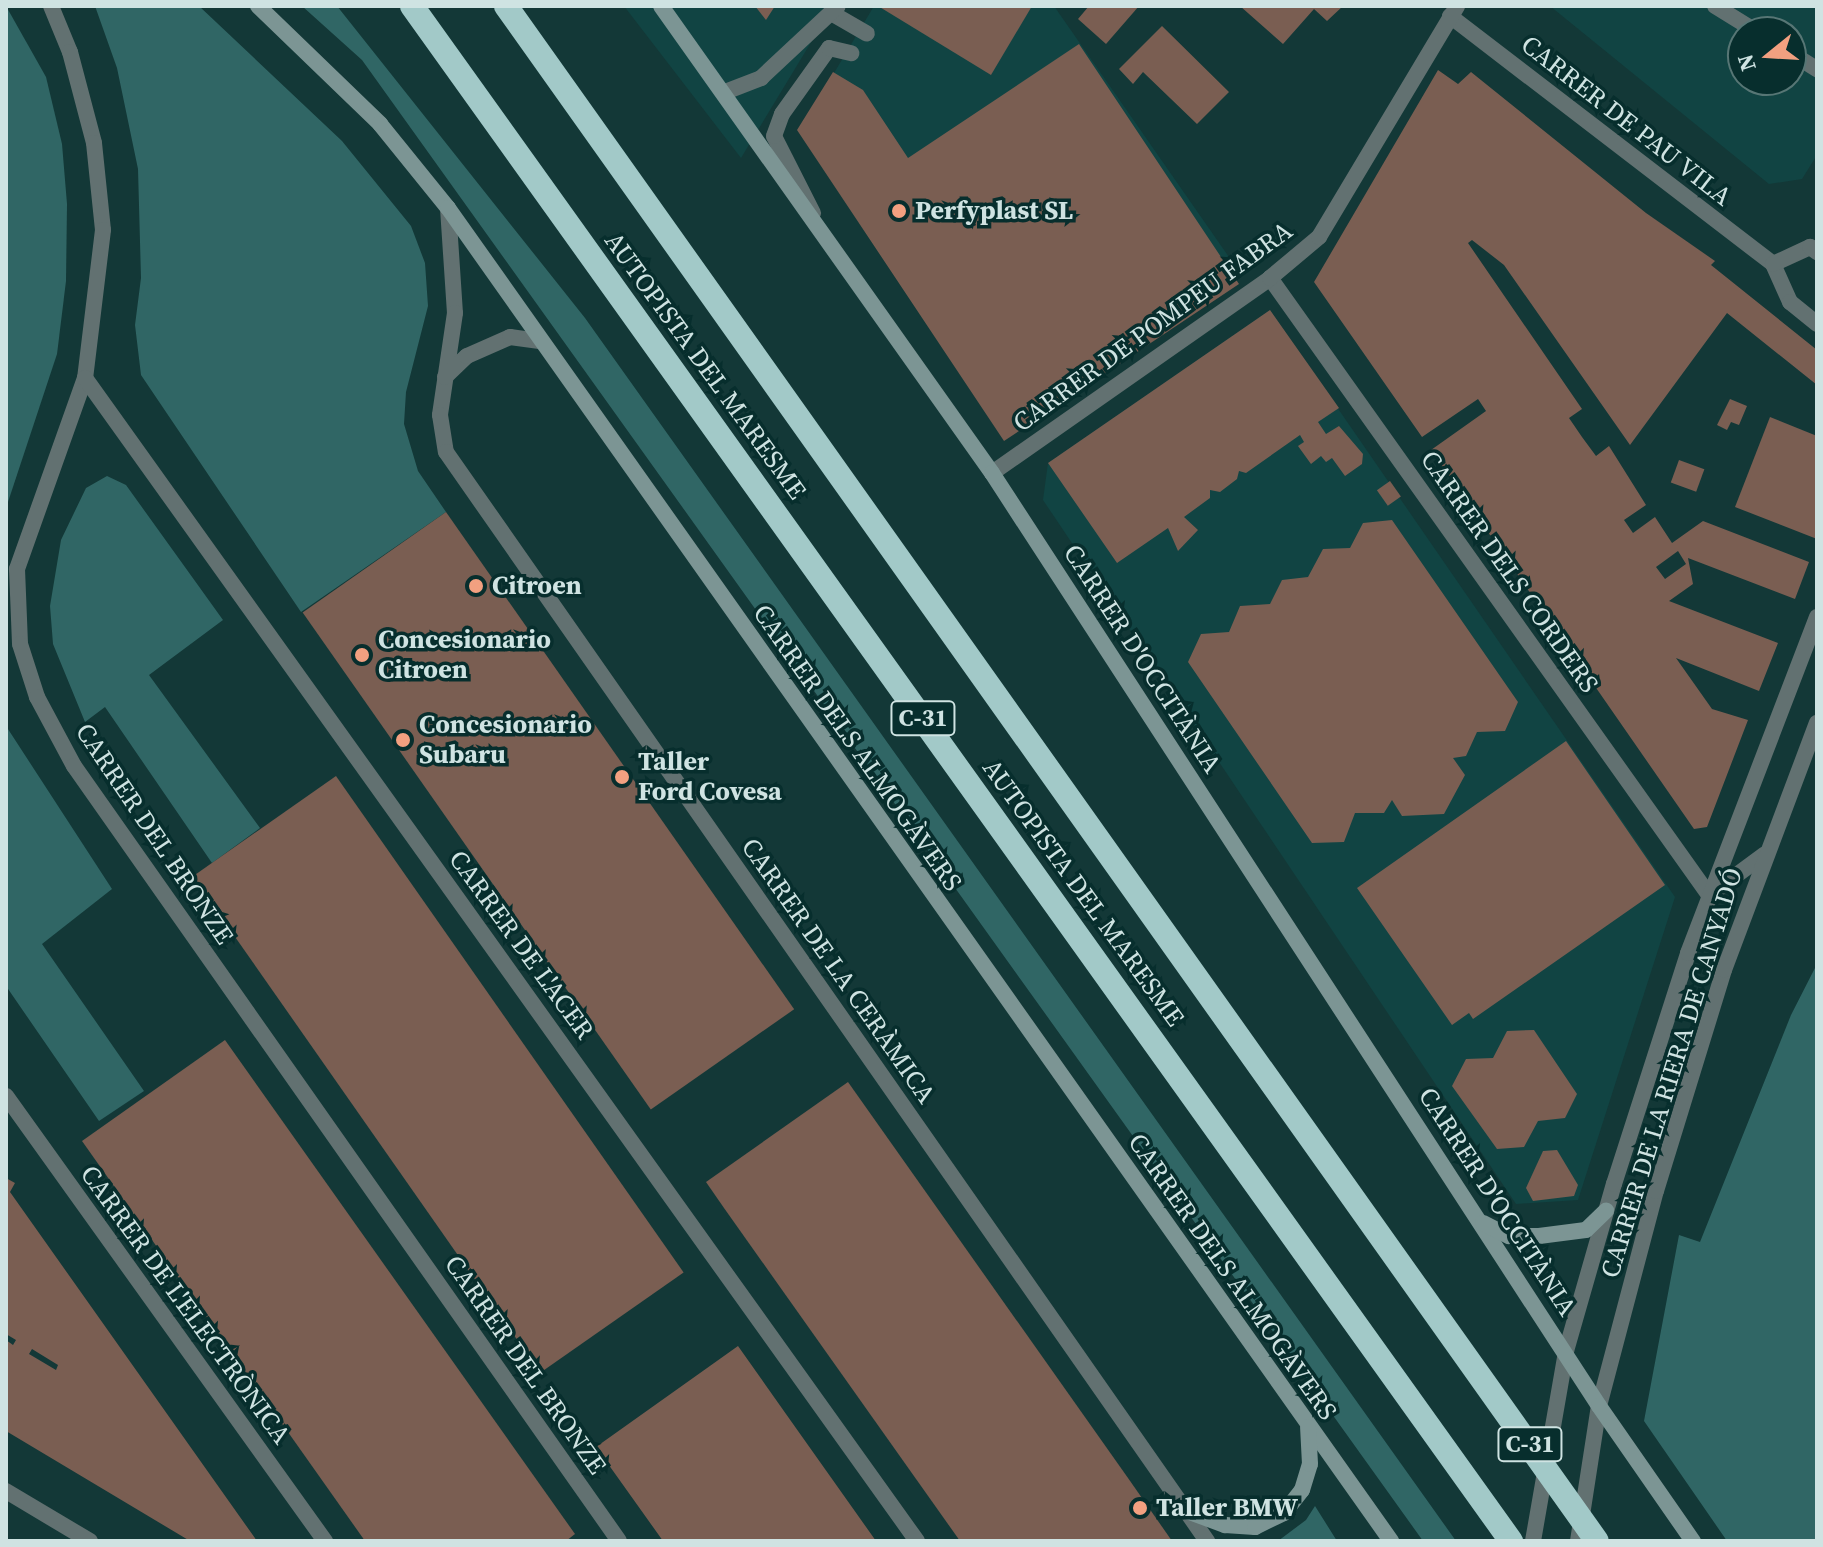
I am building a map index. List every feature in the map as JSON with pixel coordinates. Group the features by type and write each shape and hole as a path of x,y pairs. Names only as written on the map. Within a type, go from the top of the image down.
{"highway":[{"name":"AUTOPISTA DEL MARESME","path":"412,6 1511,1541"},
{"name":"AUTOPISTA DEL MARESME","path":"506,6 1463,1347 1597,1541"}],"street":[{"name":"CARRER DEL BRONZE","path":"51,6 70,52 94,143 103,230 85,378 17,569 20,644 37,697 74,766 619,1541"},
{"name":"CARRER DELS ALMOGÀVERS","path":"258,6 380,124 448,208 1385,1536"},
{"name":"CARRER D'OCCITÀNIA","path":"661,6 725,92 992,473 1599,1406 1693,1541"},
{"path":"725,92 761,78 836,10 867,34"},
{"name":"CARRER DE PAU VILA","path":"1453,11 1773,264 1790,302 1817,324"},
{"name":"CARRER DE POMPEU FABRA","path":"992,473 1270,278 1319,237 1453,11"},
{"path":"819,226 774,136 782,114 829,48 851,53"},
{"name":"CARRER DE LA CERÀMICA","path":"448,208 455,313 440,415 446,452 1207,1541"},
{"path":"1773,264 1815,244"},
{"name":"CARRER DELS CORDERS","path":"1270,278 1709,895"},
{"path":"445,377 467,356 510,337 540,341"},
{"name":"CARRER DE L'ACER","path":"85,378 917,1541"},
{"name":"CARRER DE LA RIERA DE CANYADÓ","path":"1533,1541 1566,1351 1606,1211 1709,895 1817,617"},
{"name":"CARRER DE LA RIERA DE CANYADÓ","path":"1578,1541 1599,1406 1656,1191 1765,854 1817,723"},
{"name":"CARRER DE LA RIERA DE CANYADÓ","path":"1709,895 1765,854"},
{"name":"CARRER DE L'ELECTRÒNICA","path":"6,1096 325,1541"},
{"path":"1482,1223 1509,1236 1539,1236 1586,1230 1606,1211"},
{"path":"1184,1510 1225,1525 1255,1527 1284,1513 1302,1490 1310,1464 1308,1425"},
{"path":"6,1491 90,1541"}],"shaded area":[{"path":"6,6 46,77 62,144 67,204 66,281 57,354 6,508"},
{"path":"95,6 199,6 342,141 411,226 425,263 428,306 406,392 404,424 418,471 446,512 301,612 141,375 135,325 141,278 138,169 117,68"},
{"path":"302,6 337,6 585,318 1456,1541 1423,1541 362,60"},
{"path":"624,6 833,6 741,158"},
{"path":"874,6 1054,6 1238,270 1009,427 803,125"},
{"path":"1550,6 1817,6 1817,155 1802,179 1769,184"},
{"path":"1270,310 1675,897 1578,1200 1516,1204 1043,500 1048,463"},
{"path":"107,476 126,485 223,620 149,675 260,828 212,863 105,707 85,722 53,644 50,606 61,540 86,488"},
{"path":"6,726 112,889 42,944 144,1091 99,1121 6,986"},
{"path":"1817,964 1817,1541 1727,1541 1644,1421 1679,1235 1700,1242 1791,1015"},
{"path":"1315,1506 1337,1541 1278,1541 1306,1520"}],"building":[{"path":"755,6 775,6 766,20"},
{"path":"878,6 1032,6 991,75"},
{"path":"1089,6 1139,6 1106,44 1078,19"},
{"path":"1240,6 1343,6 1327,21 1314,9 1283,44"},
{"path":"1162,26 1229,92 1197,124 1143,72 1133,84 1119,69"},
{"path":"1079,44 1239,284 1004,441 797,130 833,72 863,90 908,158"},
{"path":"1438,70 1458,84 1471,72 1646,213 1715,261 1711,265 1817,350 1817,385 1727,313 1630,445 1504,265 1472,240 1468,243 1582,409 1569,418 1596,456 1609,446 1646,505 1624,520 1633,533 1655,517 1672,543 1703,521 1809,562 1795,599 1688,558 1693,584 1669,601 1778,643 1759,691 1676,658 1712,709 1748,720 1707,827 1694,829 1431,450 1486,411 1478,399 1422,437 1314,282","holes":["1678,551 1686,564 1665,579 1656,567"]},
{"path":"1270,310 1339,408 1318,422 1326,434 1339,426 1363,454 1362,464 1345,476 1332,458 1326,462 1321,456 1311,464 1298,446 1304,442 1300,435 1246,473 1239,471 1237,479 1220,492 1210,490 1210,498 1184,517 1198,530 1178,551 1168,528 1117,563 1048,463"},
{"path":"1730,399 1747,406 1739,425 1731,422 1727,430 1717,425"},
{"path":"1770,417 1817,436 1817,539 1735,507"},
{"path":"1679,460 1704,469 1696,492 1671,483"},
{"path":"1390,481 1401,497 1388,506 1377,490"},
{"path":"446,512 794,1009 651,1110 303,612"},
{"path":"1392,520 1518,702 1505,731 1477,732 1466,756 1453,758 1465,775 1444,814 1402,816 1392,800 1384,813 1355,813 1344,842 1312,843 1188,662 1201,634 1229,632 1240,606 1270,604 1282,580 1308,577 1323,549 1350,548 1363,523"},
{"path":"1566,741 1665,885 1473,1019 1469,1013 1452,1025 1357,888"},
{"path":"336,776 684,1272 540,1373 193,876"},
{"path":"1534,1030 1577,1094 1565,1118 1538,1121 1524,1147 1497,1149 1452,1086 1466,1059 1493,1058 1507,1031"},
{"path":"225,1040 575,1534 566,1541 365,1541 82,1141"},
{"path":"848,1082 1172,1541 960,1541 724,1208 706,1182"},
{"path":"1557,1150 1578,1185 1574,1196 1533,1201 1526,1188 1543,1151"},
{"path":"6,1178 15,1183 10,1192 257,1541 190,1541 6,1431 6,1340 13,1345 16,1340 6,1334","holes":["32,1349 58,1365 56,1370 29,1354"]},
{"path":"738,1346 876,1541 663,1541 596,1447"}],"place":[{"name":"Perfyplast SL","path":"899,211"},
{"name":"Citroen","path":"476,586"},
{"name":"Concesionario Citroen","path":"362,655"},
{"name":"Concesionario Subaru","path":"403,740"},
{"name":"Taller Ford Covesa","path":"622,777"},
{"name":"Taller BMW","path":"1140,1508"}]}
